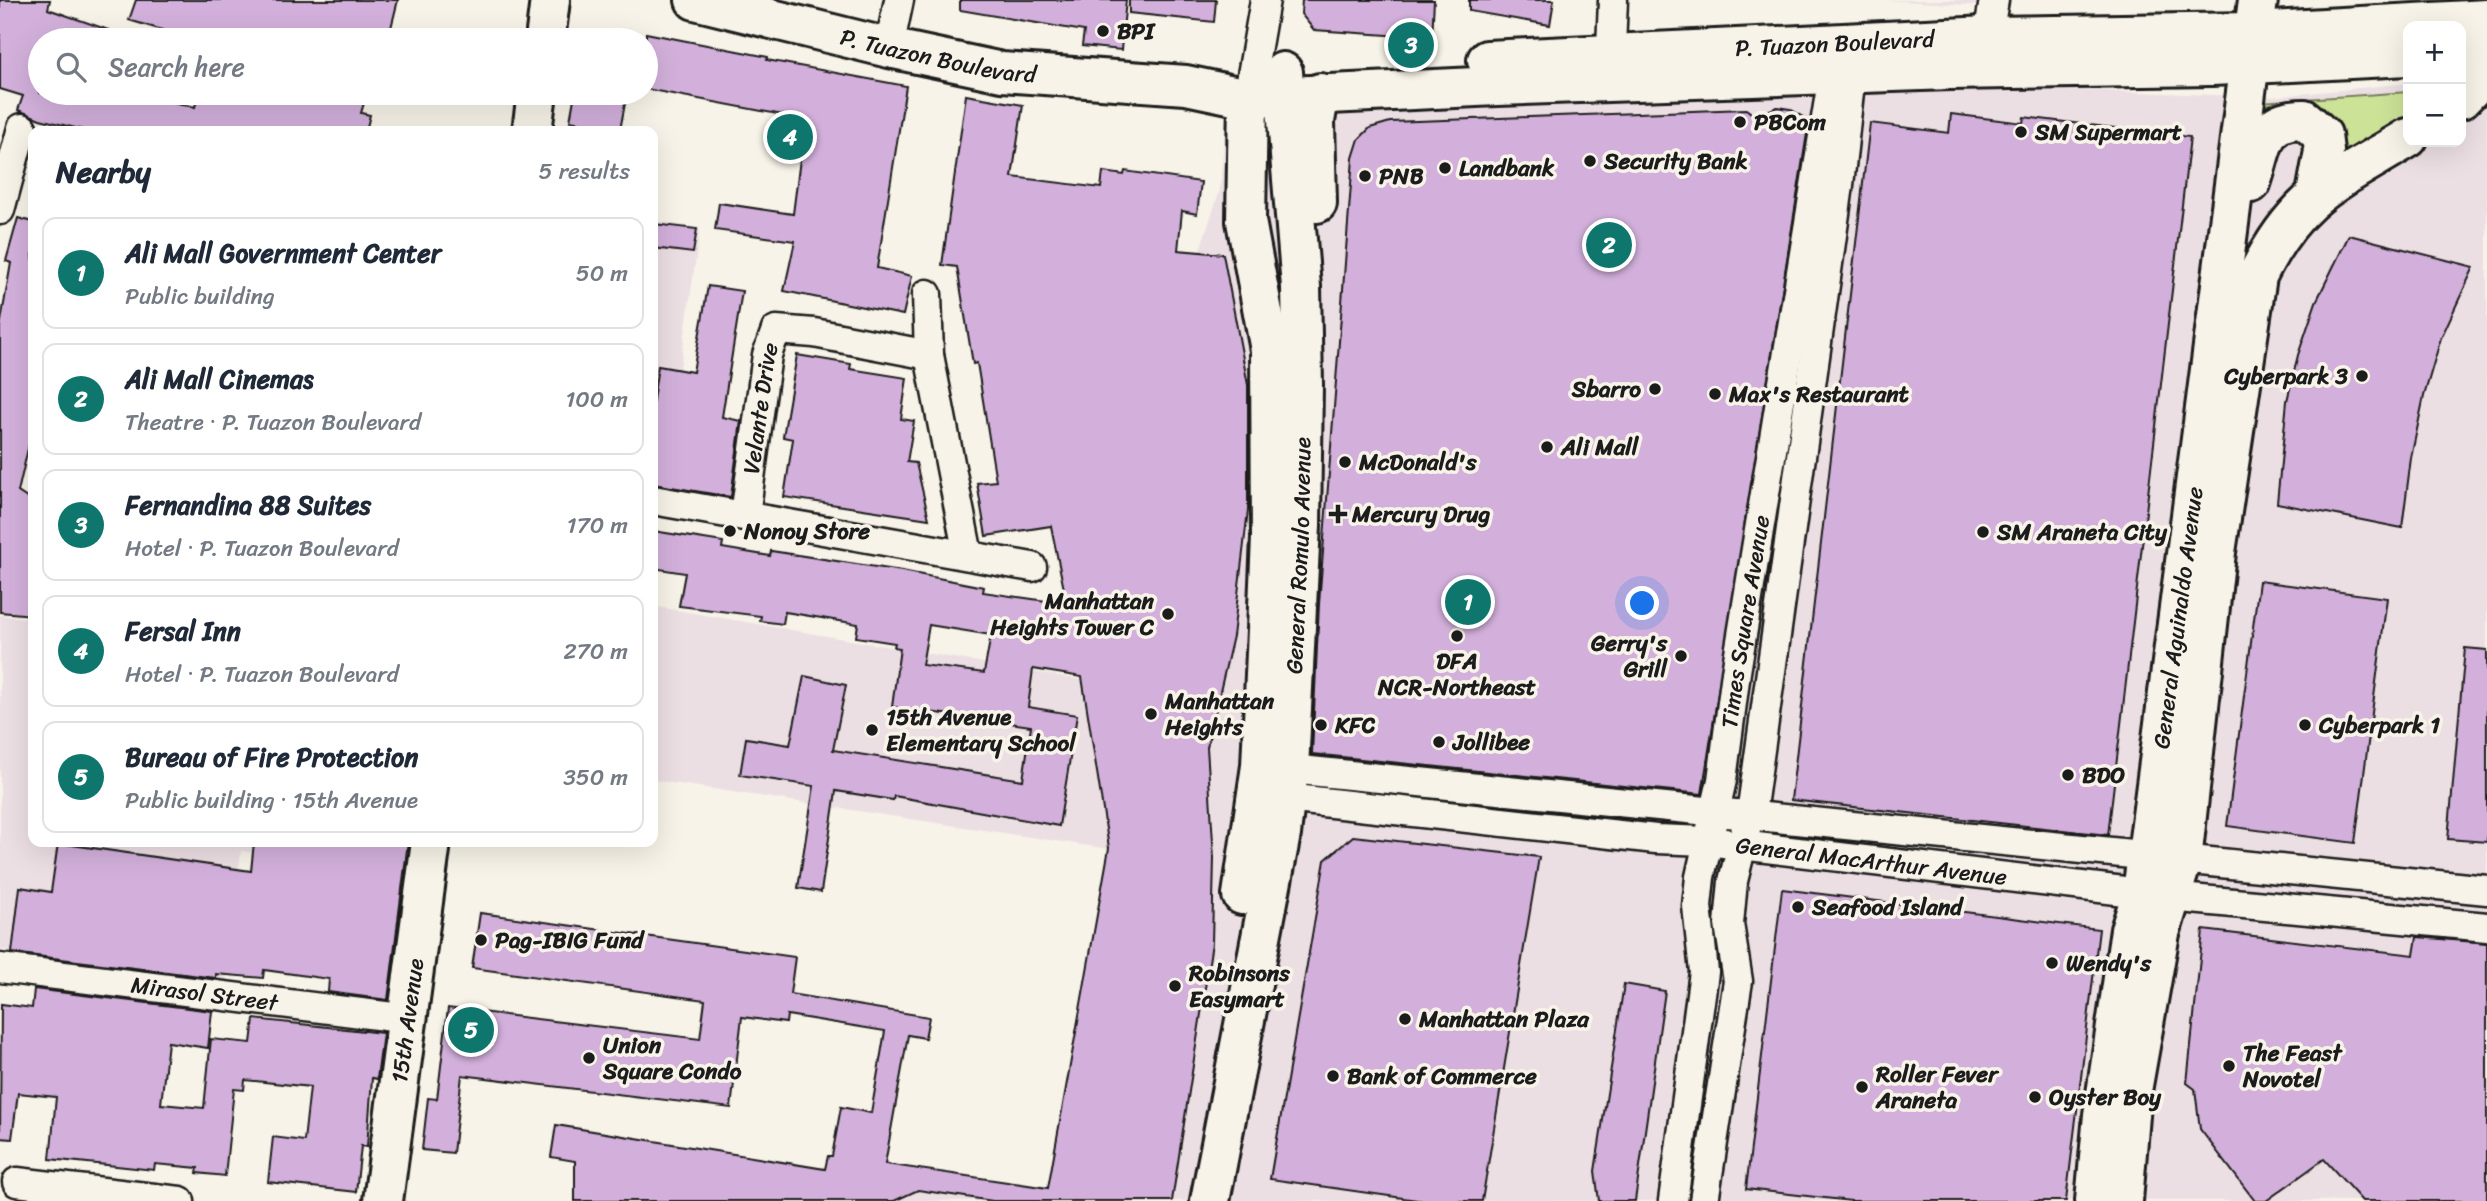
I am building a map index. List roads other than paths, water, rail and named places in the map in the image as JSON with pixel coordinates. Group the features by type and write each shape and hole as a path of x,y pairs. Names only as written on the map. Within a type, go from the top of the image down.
{"street":[{"path":"546,28 550,0"},
{"name":"P. Tuazon Boulevard","path":"695,0 889,48 1002,72 1186,85 1228,73 1267,84 1321,93 1610,68"},
{"path":"889,48 899,0"},
{"path":"1265,0 1267,84"},
{"path":"1610,68 1614,0"},
{"name":"P. Tuazon Boulevard","path":"1843,59 1991,18 2253,32 2403,55"},
{"name":"P. Tuazon Boulevard","path":"1267,84 1843,59 2487,19"},
{"name":"General Aguinaldo Avenue","path":"2123,1201 2132,1091 2160,933 2161,876 2227,228 2253,32"},
{"path":"2466,53 2487,51"},
{"name":"Times Square Avenue","path":"1674,1201 1703,972 1697,906 1707,841 1722,780 1738,659 1843,59"},
{"name":"Times Square Avenue","path":"1704,1201 1738,981 1729,924 1733,881 1749,813 1843,59"},
{"path":"2466,94 2487,73"},
{"name":"General Romulo Avenue","path":"1189,1201 1274,782 1272,385 1264,310 1246,221 1267,84"},
{"name":"General Romulo Avenue","path":"1210,1201 1274,782 1301,525 1301,287 1297,225 1267,84"},
{"path":"1301,287 1315,239 1318,213 1315,121 1321,93"},
{"path":"533,126 535,105"},
{"path":"2227,228 2250,186 2269,128 2283,119 2304,119 2322,135 2323,160 2316,194"},
{"path":"0,210 18,127"},
{"name":"General Aguinaldo Avenue","path":"2095,1201 2103,1115 2130,930 2161,876 2216,552 2257,276 2270,249 2292,216 2316,194 2403,141"},
{"path":"1246,221 1267,211 1289,217 1297,225"},
{"path":"927,294 929,355 968,555"},
{"name":"Velante Drive","path":"745,515 767,355 776,330 814,332 929,355"},
{"path":"658,501 1032,567"},
{"name":"General MacArthur Avenue","path":"1274,782 1749,813 2487,927"},
{"name":"General MacArthur Avenue","path":"1274,782 1656,839 2161,876 2487,890"},
{"name":"15th Avenue","path":"383,1201 430,847"},
{"name":"Mirasol Street","path":"0,968 409,1019"},
{"path":"18,1182 76,1195 180,1201"}],"place":[{"name":"BPI","path":"1103,31"},
{"name":"Fernandina 88 Suites","path":"1411,45"},
{"name":"PBCom","path":"1740,122"},
{"name":"SM Supermart","path":"2021,132"},
{"name":"Fersal Inn","path":"790,137"},
{"name":"Security Bank","path":"1590,161"},
{"name":"Landbank","path":"1445,168"},
{"name":"PNB","path":"1365,176"},
{"name":"Ali Mall Cinemas","path":"1609,245"},
{"name":"Cyberpark 3","path":"2362,376"},
{"name":"Sbarro","path":"1655,389"},
{"name":"Max's Restaurant","path":"1715,394"},
{"name":"Ali Mall","path":"1547,447"},
{"name":"McDonald's","path":"1345,462"},
{"name":"Mercury Drug","path":"1338,514"},
{"name":"Nonoy Store","path":"730,531"},
{"name":"SM Araneta City","path":"1983,532"},
{"name":"Ali Mall Government Center","path":"1468,602"},
{"name":"Manhattan Heights Tower C","path":"1168,614"},
{"name":"DFA NCR-Northeast","path":"1457,636"},
{"name":"Gerry's Grill","path":"1681,656"},
{"name":"Manhattan Heights","path":"1151,714"},
{"name":"KFC","path":"1321,725"},
{"name":"Cyberpark 1","path":"2305,725"},
{"name":"15th Avenue Elementary School","path":"872,730"},
{"name":"Jollibee","path":"1439,742"},
{"name":"BDO","path":"2068,775"},
{"name":"Seafood Island","path":"1798,907"},
{"name":"Pag-IBIG Fund","path":"481,940"},
{"name":"Wendy's","path":"2052,963"},
{"name":"Robinsons Easymart","path":"1175,986"},
{"name":"Manhattan Plaza","path":"1405,1019"},
{"name":"Bureau of Fire Protection","path":"471,1030"},
{"name":"Union Square Condo","path":"589,1058"},
{"name":"The Feast Novotel","path":"2229,1066"},
{"name":"Bank of Commerce","path":"1333,1076"},
{"name":"Roller Fever Araneta","path":"1862,1087"},
{"name":"Oyster Boy","path":"2035,1097"}]}
